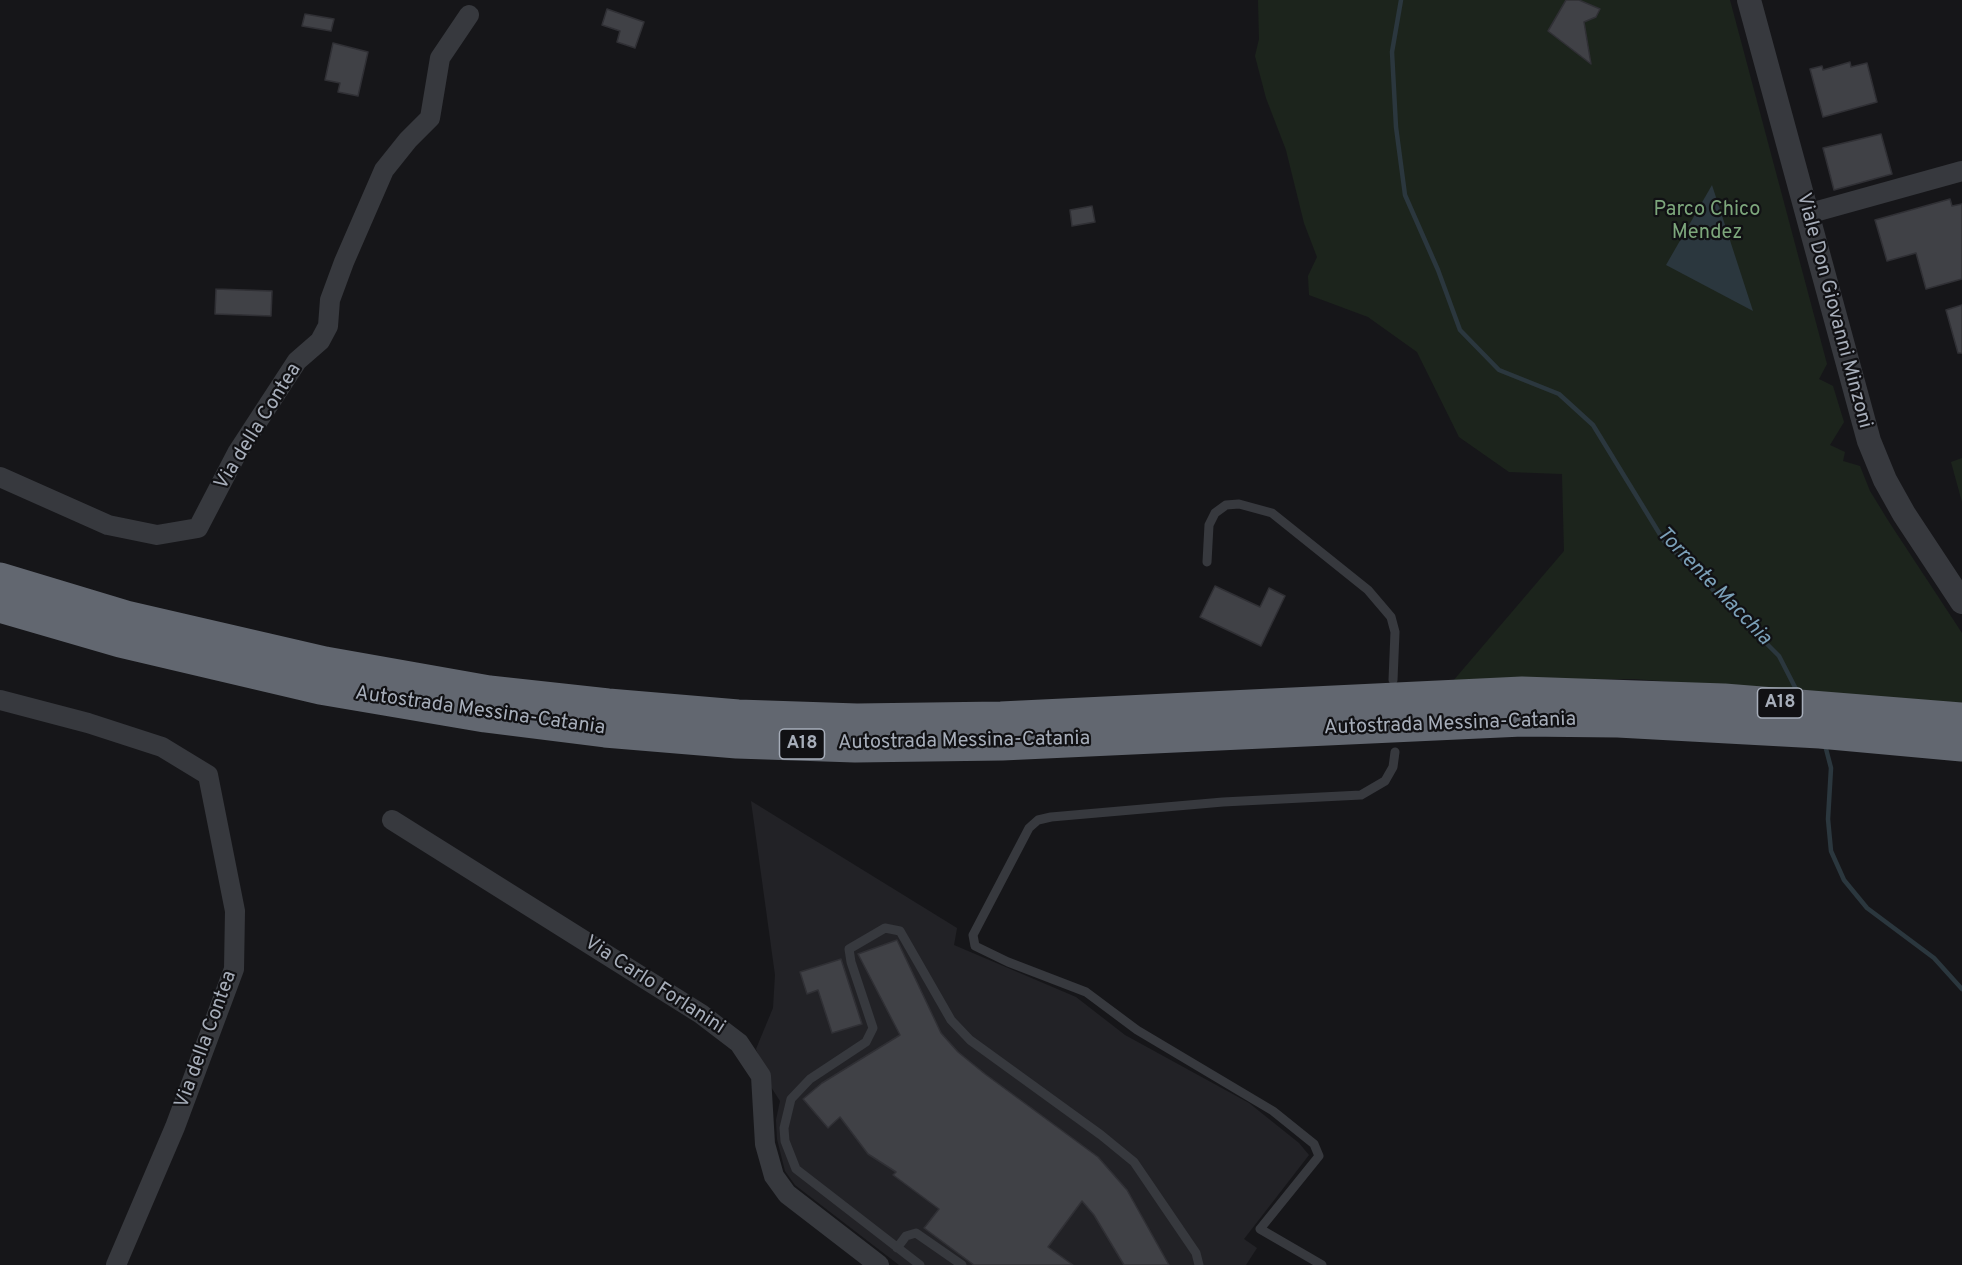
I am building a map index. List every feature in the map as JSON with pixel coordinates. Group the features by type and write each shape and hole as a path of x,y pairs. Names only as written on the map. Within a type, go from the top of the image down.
{"highway":[{"name":"Autostrada Messina-Catania","path":"0,579 126,617 325,663 489,692 608,705 758,717 921,720 1396,714 1522,720 1618,721 1820,732 1962,745"},
{"name":"Autostrada Messina-Catania","path":"0,606 120,641 320,688 485,716 627,733 787,744 921,746 1309,716"},
{"name":"Autostrada Messina-Catania","path":"1396,714 1522,693 1811,705 1962,719"}],"street":[{"name":"Viale Don Giovanni Minzoni","path":"1749,0 1869,441 1885,480 1904,514 1962,602"},
{"name":"Via della Contea","path":"0,477 108,525 157,535 198,528 237,453 297,361 320,341 328,326 330,300 384,170 408,140 430,118 440,58 469,15"},
{"path":"1807,214 1962,171"},
{"name":"Via della Contea","path":"0,700 88,723 162,747 208,775 235,911 234,969 175,1127 116,1265"},
{"name":"Via Carlo Forlanini","path":"392,820 701,1014 739,1043 761,1076 765,1144 774,1176 787,1194 879,1265"}],"lane":[{"path":"1207,562 1209,525 1215,513 1226,505 1256,506 1272,513 1368,590 1391,617 1395,632 1396,714 1392,767 1385,781 1361,795 1223,802 1038,820 1029,828 973,935 975,946 1092,996 1137,1030 1274,1110 1314,1144 1319,1156 1260,1228 1322,1265"},
{"path":"1396,714 1365,714 1396,714"},
{"path":"1309,716 1343,715 1309,716"},
{"path":"920,1265 796,1169 789,1156 784,1128 791,1099 799,1089 810,1079 866,1042 873,1028 851,962 849,949 885,928 900,932 946,1011 970,1040 1073,1114 1134,1162 1196,1253 1199,1265"},
{"path":"897,1248 906,1236 916,1233 962,1265"}],"shaded area":[{"path":"1712,185 1753,311 1666,265"},
{"path":"751,801 957,928 954,945 1076,997 1125,1035 1249,1103 1299,1143 1309,1155 1244,1239 1257,1248 1246,1265 899,1265 795,1185 785,1171 777,1139 776,1120 780,1101 771,1087 756,1049 773,1008 775,975"}],"green space":[{"name":"Parco Chico Mendez","path":"1258,0 1730,0 1827,364 1819,379 1833,386 1844,422 1830,445 1845,452 1843,461 1860,466 1870,491 1962,633 1962,703 1634,679 1453,681 1564,551 1562,474 1509,472 1459,437 1417,352 1368,317 1309,295 1308,276 1317,257 1304,223 1286,150 1266,98 1255,56 1259,39"},
{"path":"1962,458 1962,502 1951,462"}],"building":[{"path":"1566,0 1579,0 1600,9 1596,17 1584,22 1591,64 1548,31"},
{"path":"607,9 644,22 635,48 617,42 620,31 602,25"},
{"path":"305,14 334,19 331,31 302,26"},
{"path":"333,43 368,52 358,96 338,92 340,83 325,80"},
{"path":"1850,62 1851,67 1867,63 1877,102 1823,117 1810,69 1822,66 1823,70"},
{"path":"1881,134 1892,174 1834,190 1823,148"},
{"path":"1950,199 1952,206 1962,204 1962,279 1926,289 1916,253 1887,261 1875,220"},
{"path":"1092,206 1095,222 1072,226 1070,210"},
{"path":"216,289 272,291 271,316 215,314"},
{"path":"1962,305 1962,353 1958,353 1946,310"},
{"path":"1215,586 1260,607 1269,588 1285,596 1261,646 1200,617"},
{"path":"897,940 941,1033 958,1052 985,1074 1098,1157 1127,1190 1169,1265 1124,1265 1094,1215 1082,1201 1048,1247 1073,1265 974,1265 924,1228 939,1209 893,1175 896,1172 868,1154 840,1117 828,1128 803,1099 822,1083 900,1035 858,954"},
{"path":"841,959 862,1024 832,1033 818,990 807,994 800,972"}],"waterway":[{"name":"Torrente Macchia","path":"1401,0 1392,52 1396,127 1405,195 1438,270 1460,330 1499,370 1559,394 1593,425 1664,541 1779,656 1799,695"},
{"name":"Torrente Macchia","path":"1825,745 1831,768 1828,819 1831,851 1844,880 1867,908 1934,958 1962,989"}]}
